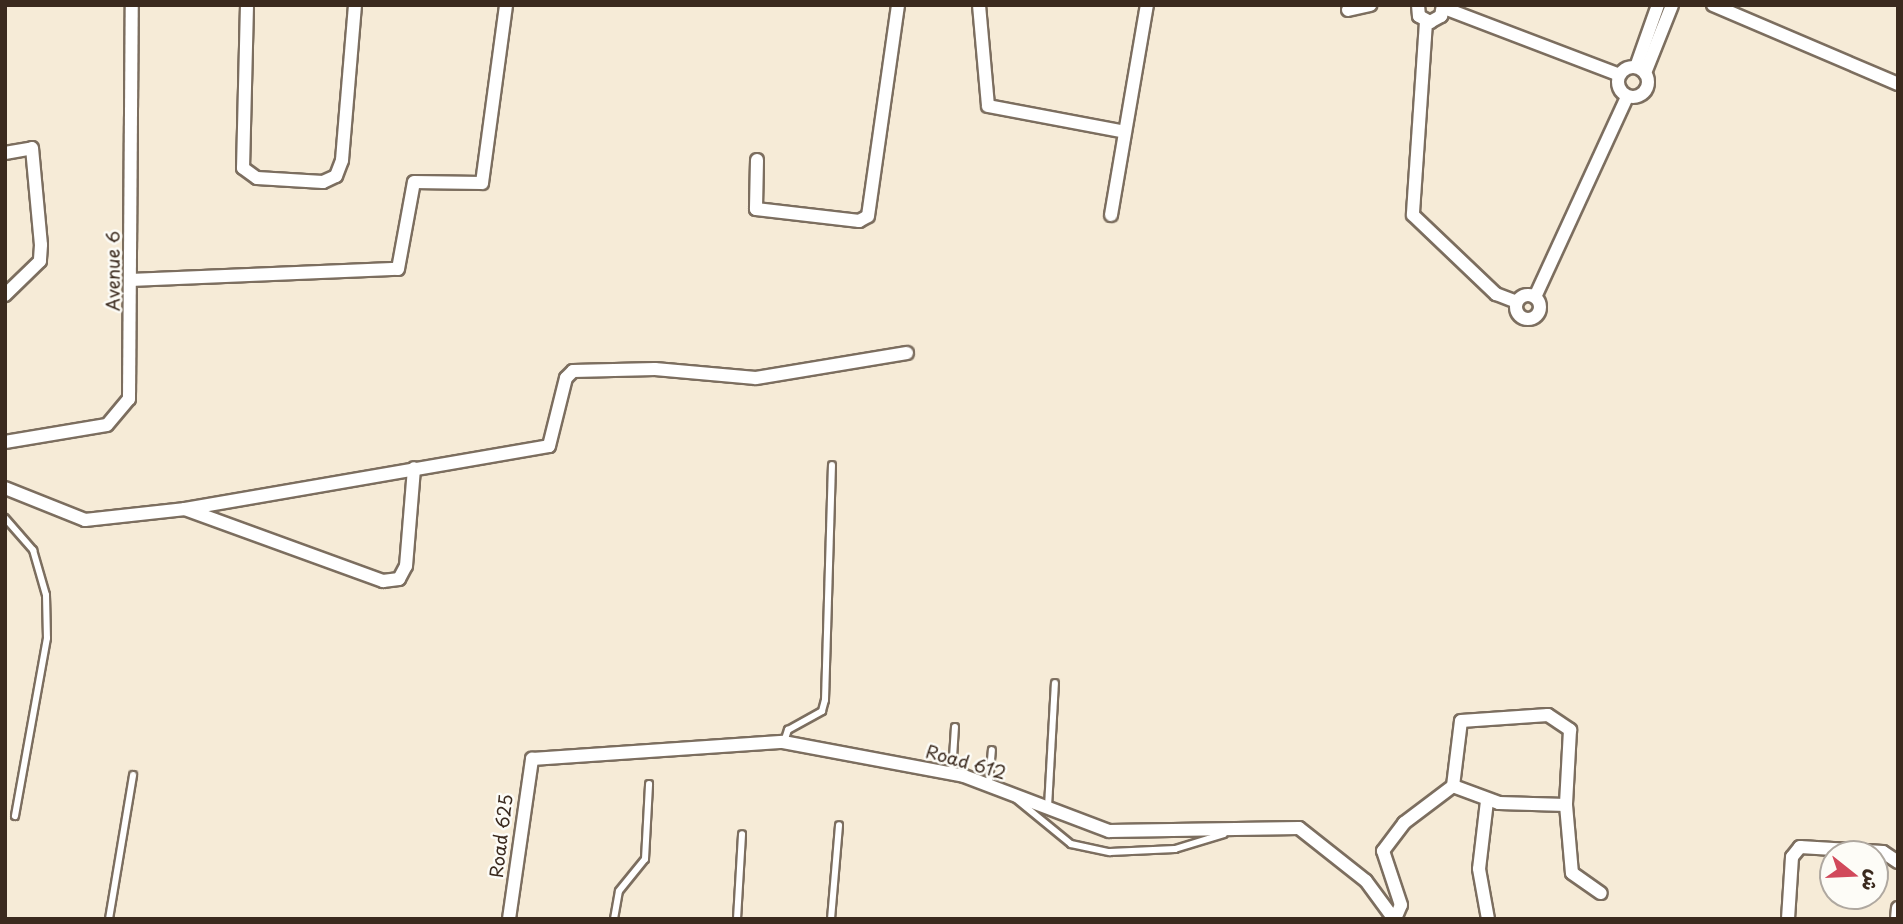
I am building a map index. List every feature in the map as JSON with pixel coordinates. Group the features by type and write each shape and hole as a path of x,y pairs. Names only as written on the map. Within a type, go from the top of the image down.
{"street":[{"name":"Avenue 6","path":"5,442 99,427 121,415 129,390 132,5"},
{"path":"247,5 243,168 257,178 323,183 335,176 342,160 355,5"},
{"path":"130,280 398,269 414,183 482,183 506,5"},
{"path":"757,160 756,209 859,221 868,216 898,5"},
{"path":"979,5 988,106 1125,132"},
{"path":"1111,215 1147,5"},
{"path":"1348,10 1370,5"},
{"path":"1418,5 1426,22 1413,215 1496,293 1517,302 1535,297"},
{"path":"1627,97 1643,94 1641,70 1658,5"},
{"path":"1641,70 1672,5"},
{"path":"1713,5 1898,84"},
{"path":"1426,22 1438,19 1443,7 1619,75 1641,70"},
{"path":"1619,75 1618,85 1627,97"},
{"path":"1517,302 1520,317 1531,319 1539,312 1535,297 1627,97"},
{"path":"5,153 32,148 41,245 40,261 5,295"},
{"path":"5,488 85,520 185,509 549,446 573,371 655,369 756,378 907,353"},
{"path":"185,509 383,581 399,579 406,566 414,468"},
{"path":"1394,919 1401,905 1383,851 1404,823 1453,786 1461,721 1553,716 1571,735 1566,805 1572,873 1601,892"},
{"name":"Road 612","path":"533,759 783,742 952,773 989,783 1046,810 1125,833 1299,828 1366,881 1394,919"},
{"name":"Road 625","path":"509,919 533,759"},
{"path":"1453,786 1486,801 1566,805"},
{"path":"1486,801 1480,846 1488,919"},
{"path":"1788,919 1792,857 1800,847 1883,852 1898,862"},
{"path":"1897,919 1898,908"}],"lane":[{"path":"783,742 788,730 822,711 825,700 832,465"},
{"path":"5,518 33,550 46,595 47,638 15,816"},
{"path":"1046,810 1055,683"},
{"path":"952,773 955,727"},
{"path":"989,783 992,750"},
{"path":"109,919 133,775"},
{"path":"614,919 619,891 645,859 649,784"},
{"path":"1007,791 1071,844 1110,852 1175,849 1243,828"},
{"path":"831,919 839,825"},
{"path":"737,919 742,834"}]}
